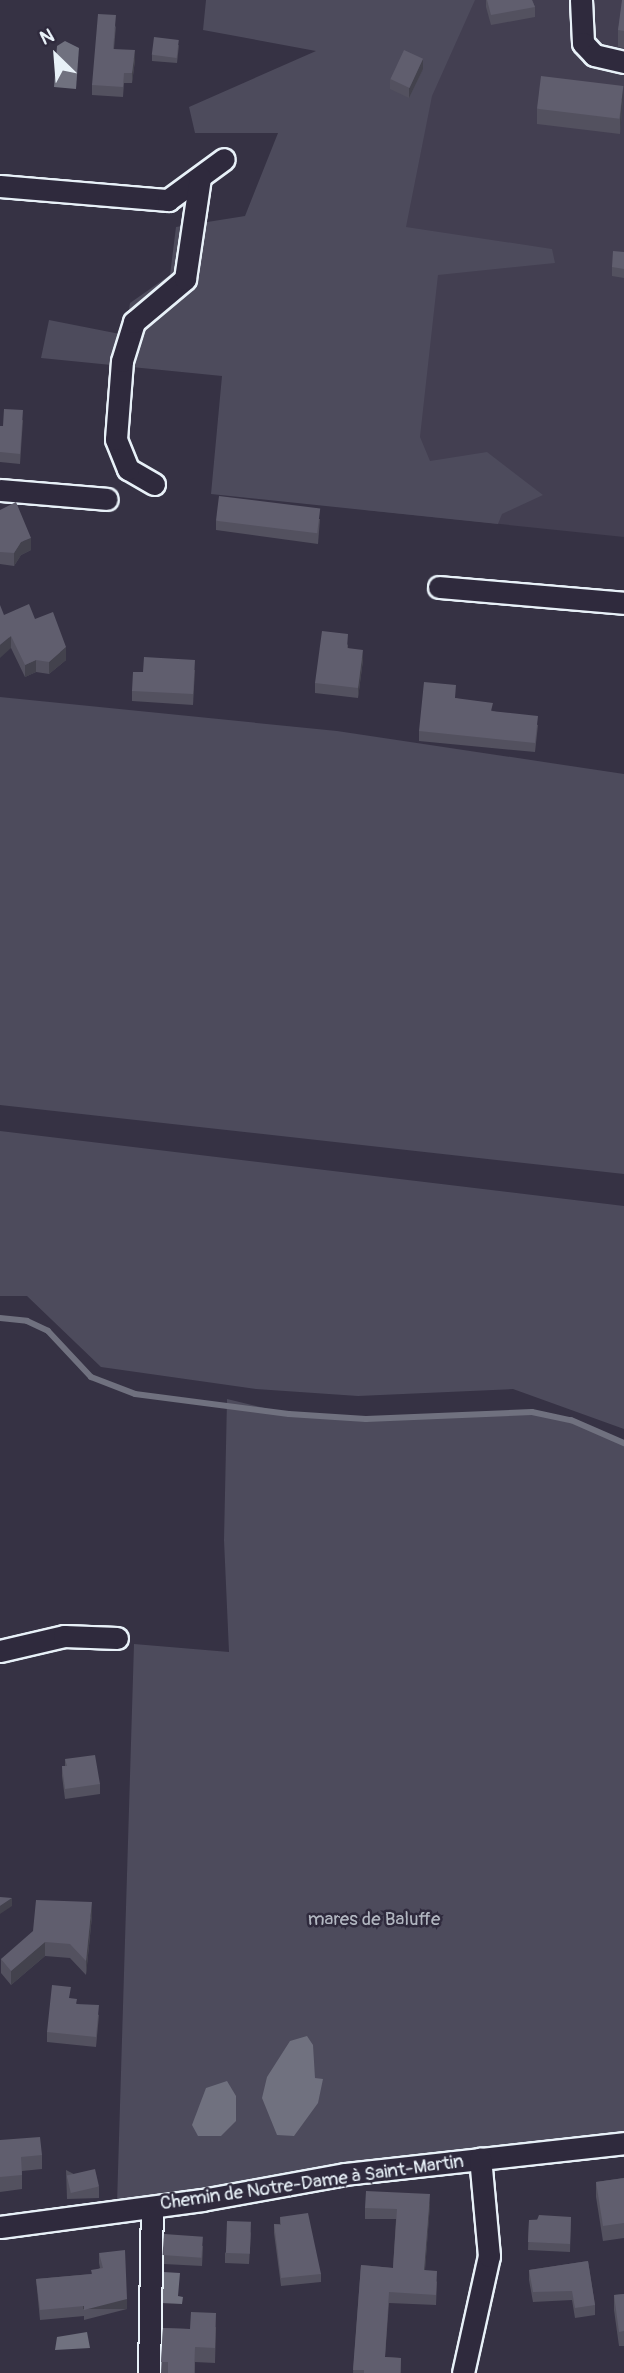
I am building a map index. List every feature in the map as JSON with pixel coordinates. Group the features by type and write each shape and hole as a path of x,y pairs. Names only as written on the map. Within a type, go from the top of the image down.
{"street":[{"path":"581,0 583,43 594,55 624,62"},
{"path":"0,186 168,200 224,159"},
{"path":"154,484 128,469 116,439 122,361 134,322 185,279 200,177"},
{"path":"0,490 107,499"},
{"path":"439,587 624,603"},
{"path":"0,1651 64,1636 117,1638"},
{"name":"Chemin de Notre-Dame à Saint-Martin","path":"0,2227 152,2207 345,2174 624,2143"},
{"path":"463,2373 489,2256 481,2158"},
{"path":"149,2373 152,2207"}],"shaded area":[{"path":"436,0 624,0 624,537 365,510"}],"green space":[{"path":"206,0 475,0 432,96 406,227 552,249 555,263 438,275 420,437 430,461 487,452 543,495 502,514 498,524 211,494 222,376 41,358 49,320 125,335 130,303 170,275 176,227 245,216 278,133 195,133 189,107 316,51 203,30"},
{"path":"0,697 337,731 624,774 624,1174 0,1105"},
{"path":"0,1131 624,1206 624,1429 513,1389 358,1396 256,1389 101,1367 27,1296 0,1296"},
{"name":"mares de Baluffe","path":"227,1399 289,1414 366,1419 532,1412 571,1420 624,1443 624,2139 117,2204 134,1644 229,1652 224,1540"}],"water":[{"path":"65,41 79,48 76,89 54,87 57,46"},
{"path":"307,2036 313,2045 315,2078 323,2079 318,2103 294,2136 277,2135 262,2098 267,2077 290,2041"},
{"path":"227,2081 236,2096 236,2121 221,2136 198,2136 192,2125 206,2088"},
{"path":"163,2272 180,2273 178,2296 183,2297 182,2304 161,2303"},
{"path":"87,2332 90,2348 55,2350 57,2337"}],"building":[{"path":"487,0 532,0 535,7 491,15"},
{"path":"624,0 624,31 618,30"},
{"path":"98,14 116,15 113,49 135,50 132,73 124,73 123,87 92,85"},
{"path":"154,37 179,40 177,58 152,55"},
{"path":"404,50 423,59 410,88 390,79"},
{"path":"541,76 623,86 619,119 537,109"},
{"path":"613,251 624,252 624,269 612,267"},
{"path":"4,409 23,410 20,454 0,452 0,426 3,426"},
{"path":"219,496 320,508 317,533 216,521"},
{"path":"16,502 31,538 21,542 14,553 0,552 0,510"},
{"path":"29,604 35,619 53,612 66,647 49,662 36,660 25,665 11,636 0,645 0,605 4,615"},
{"path":"322,631 348,634 347,648 363,650 358,688 315,683"},
{"path":"144,657 195,660 193,694 132,691 133,672 143,672"},
{"path":"424,682 456,685 455,698 493,703 491,711 538,716 535,743 419,731"},
{"path":"95,1755 100,1784 65,1789 62,1766 67,1766 65,1759"},
{"path":"0,1897 12,1898 0,1906"},
{"path":"36,1900 92,1902 86,1961 70,1944 45,1942 11,1971 1,1959 33,1931"},
{"path":"52,1985 71,1987 69,1998 77,1999 76,2004 99,2005 96,2037 47,2032"},
{"path":"40,2137 42,2155 21,2157 22,2175 0,2177 0,2140"},
{"path":"95,2169 99,2187 71,2193 67,2176"},
{"path":"624,2178 624,2223 603,2226 596,2182"},
{"path":"366,2191 430,2194 424,2270 437,2271 436,2295 389,2292 385,2357 401,2358 400,2373 364,2373 364,2370 353,2370 361,2265 393,2268 397,2209 365,2208"},
{"path":"308,2213 321,2274 281,2278 274,2224 281,2225 280,2217"},
{"path":"539,2215 571,2217 570,2244 528,2242 529,2220 537,2220"},
{"path":"227,2221 251,2222 250,2254 226,2253"},
{"path":"164,2234 203,2237 201,2258 163,2255"},
{"path":"125,2250 127,2299 84,2310 84,2306 40,2310 36,2279 92,2274 91,2270 103,2268 99,2253"},
{"path":"588,2261 595,2305 575,2308 572,2291 533,2292 529,2270"},
{"path":"624,2294 624,2331 619,2332 614,2295"},
{"path":"191,2312 216,2313 215,2348 195,2347 194,2373 168,2373 168,2362 161,2362 163,2328 190,2329"}],"waterway":[{"path":"0,1318 27,1321 48,1331 91,1377 135,1394 289,1414 366,1419 532,1412 571,1420 624,1443"}]}
